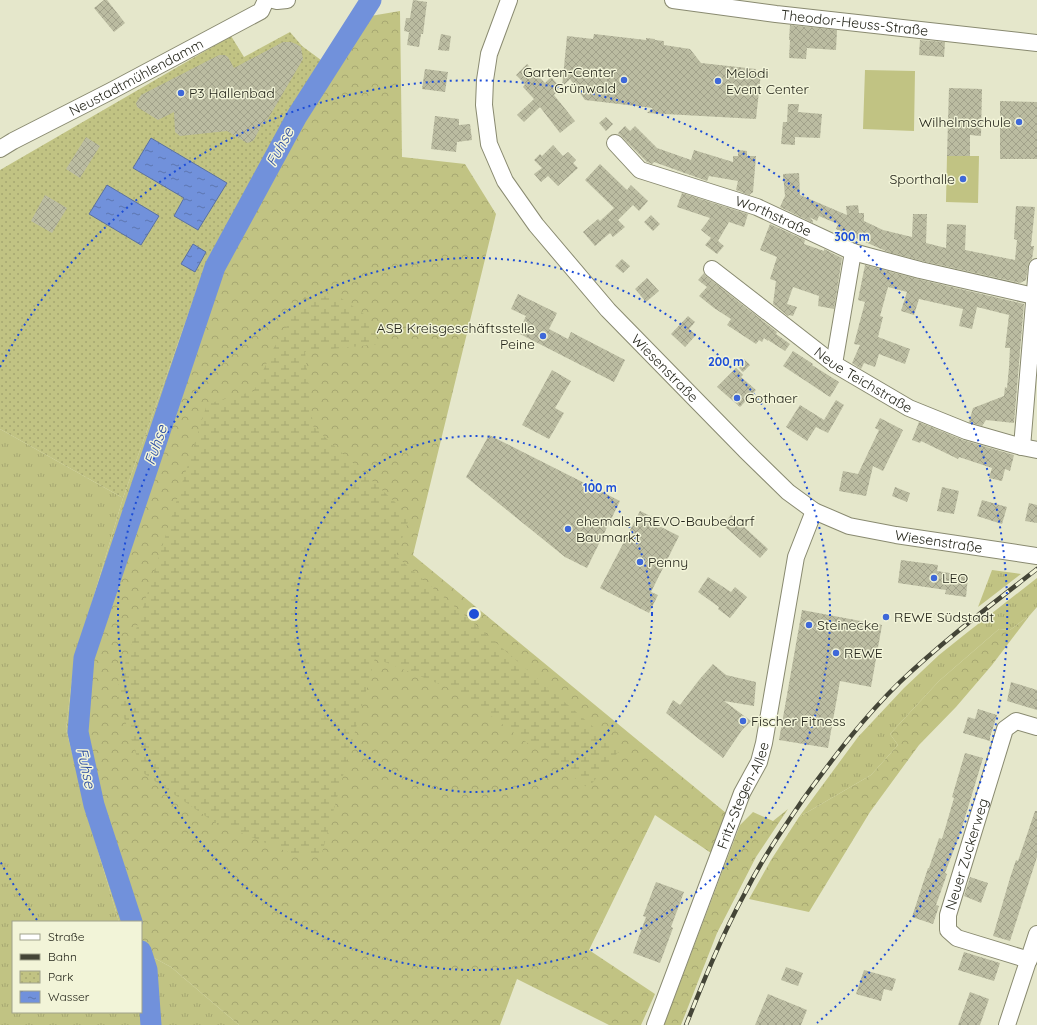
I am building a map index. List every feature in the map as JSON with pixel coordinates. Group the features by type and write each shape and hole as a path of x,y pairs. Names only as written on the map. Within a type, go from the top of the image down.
{"street":[{"name":"Neustadtmühlendamm","path":"0,149 261,10 266,0"},
{"path":"273,0 287,0"},
{"name":"Wiesenstraße","path":"509,0 489,54 485,80 484,105 489,144 505,181 536,225 608,310 750,455 788,492 814,512 849,526 896,535 1037,556"},
{"name":"Theodor-Heuss-Straße","path":"673,0 776,14 1037,43"},
{"name":"Worthstraße","path":"615,143 640,170 758,207 853,252 920,270 1034,296"},
{"path":"834,364 853,252"},
{"path":"1029,448 1034,296 1037,267"},
{"name":"Neue Teichstraße","path":"712,269 834,364 909,408 966,432 1029,448"},
{"name":"Fritz-Stegen-Allee","path":"655,1025 742,793 759,762 764,743 796,557 814,512"},
{"name":"Neuer Zuckerweg","path":"1029,960 957,938 948,930 948,915 1005,729 1016,721 1037,727"},
{"path":"1007,1025 1037,934"}],"green space":[{"path":"400,11 402,157 465,164 496,214 413,555 726,813 711,853 655,815 589,950 655,994 641,1025 609,1025 517,979 500,1025 239,1025 171,967 142,952 142,921 119,921 91,827 66,729 74,663 123,498 205,267 293,117 353,19"},
{"path":"290,32 302,46 325,63 205,267 123,498 0,429 0,170 231,36 244,57"},
{"path":"865,70 915,71 914,131 863,129"},
{"name":"Sporthalle","path":"947,156 979,156 978,203 946,202"},
{"path":"338,296 371,319 379,344 305,352 313,426 410,516 396,556 620,750 588,788 459,692 375,658 322,853 293,854 214,822 142,772 116,693 207,404 254,391 272,351 304,297"},
{"path":"0,429 123,498 74,663 66,729 91,827 119,921 12,921 12,1013 142,1013 142,952 171,967 239,1025 0,1025"},
{"path":"992,570 1021,574 978,607"},
{"path":"1037,578 1037,607 1030,615 1010,630 999,629 939,681 890,734 898,745 871,775 799,817 858,737 904,688 939,655"},
{"path":"1030,615 992,665 956,707 919,745 870,812 809,912 749,899 771,860 799,817 871,775 898,745 890,734 939,681 999,629 1010,630"},
{"path":"788,809 756,857 717,933 681,1025 664,1025 740,825 753,812 773,821"}],"water":[{"path":"151,138 227,183 198,230 174,216 184,198 133,168"},
{"path":"107,185 159,216 141,245 89,214"},
{"path":"193,244 206,252 195,272 181,264"}],"building":[{"path":"104,0 107,0 125,23 114,32 94,8"},
{"path":"413,0 427,2 423,34 421,34 419,47 407,45 409,32 404,31 406,18 410,18"},
{"path":"790,25 837,30 836,50 807,48 806,59 789,58"},
{"path":"441,34 451,36 449,51 438,50"},
{"path":"594,34 646,40 646,38 655,39 664,41 664,45 690,49 701,63 756,69 756,72 761,73 756,119 647,113 653,108 585,100 570,79 562,87 567,36 593,39"},
{"path":"920,40 945,42 944,57 919,55"},
{"name":"P3 Hallenbad","path":"283,42 291,42 301,47 303,59 265,124 262,124 254,140 251,142 247,143 227,131 180,136 175,132 174,112 158,120 137,107 136,103 141,95 219,55 225,55 228,57 234,68"},
{"path":"527,64 545,83 551,77 561,88 554,95 575,121 560,133 540,107 524,122 517,115 534,99 523,87 525,84 516,75"},
{"path":"425,69 448,72 445,92 422,89"},
{"path":"949,88 982,89 981,136 970,135 970,156 947,156"},
{"name":"Wilhelmschule","path":"1000,101 1037,102 1037,159 1000,159"},
{"path":"788,104 799,104 798,112 822,114 820,138 795,137 795,145 781,144 783,122 787,122"},
{"path":"435,116 459,119 459,125 470,124 472,140 457,142 456,152 431,149"},
{"path":"606,117 613,124 606,131 599,123"},
{"path":"625,126 630,131 635,126 657,148 691,160 694,150 733,162 733,156 738,156 738,150 747,151 747,156 756,156 753,192 749,195 736,190 738,181 709,176 707,181 654,162 652,164 647,162 618,133"},
{"path":"86,137 100,146 80,178 66,169"},
{"path":"553,145 563,156 568,152 576,160 573,163 578,168 558,186 548,176 541,182 534,174 542,168 534,160 540,154 542,156"},
{"path":"600,164 627,190 631,185 648,201 639,211 633,205 618,220 625,227 613,237 610,233 595,246 583,232 598,219 600,221 614,208 585,180"},
{"path":"799,173 800,195 847,215 846,206 858,205 859,213 864,213 864,221 883,230 912,237 913,214 927,214 926,243 946,248 947,224 966,225 965,250 1015,260 1017,240 1014,239 1016,206 1035,207 1031,246 1034,246 1032,259 1028,266 1026,280 1020,283 888,252 836,229 838,224 819,216 817,221 809,217 813,223 780,207 785,196 783,174"},
{"path":"682,193 748,214 744,227 729,222 718,241 724,246 717,254 705,245 711,238 701,230 710,218 677,207"},
{"path":"45,195 67,208 52,233 31,221"},
{"path":"651,215 660,224 653,231 644,222"},
{"path":"770,224 805,240 804,244 824,251 824,249 842,258 834,309 818,306 819,296 793,287 787,304 797,307 793,316 788,316 773,304 776,281 770,279 777,257 760,250"},
{"path":"622,259 630,266 623,273 615,266"},
{"path":"865,265 1024,304 1014,423 986,420 982,426 969,422 973,408 1004,396 1005,387 1007,388 1010,348 1005,348 1009,315 977,307 972,329 959,326 963,309 919,299 914,315 901,311 907,292 888,287 880,316 883,317 878,337 910,349 905,364 879,354 875,367 864,363 861,369 852,363 860,345 854,344 865,302 858,300"},
{"path":"704,273 777,332 776,334 790,344 785,351 764,338 762,342 759,340 756,344 727,325 731,319 699,296 707,287 698,280"},
{"path":"647,278 659,291 646,302 635,289"},
{"name":"ASB Kreisgeschäftsstelle Peine","path":"518,294 557,313 549,329 568,339 571,332 625,360 614,382 518,333 526,316 511,309"},
{"path":"688,316 695,322 689,329 696,335 685,347 671,334"},
{"path":"793,351 839,382 830,397 783,366"},
{"path":"743,358 750,365 743,372 736,365"},
{"path":"736,368 743,375 741,377 756,390 740,407 717,387"},
{"path":"552,370 571,381 555,408 564,413 549,439 522,425"},
{"path":"836,400 844,405 828,433 816,427 807,441 786,427 800,405 824,420"},
{"path":"880,418 903,430 883,471 873,466 866,496 839,491 843,471 858,474 879,430 875,428"},
{"path":"919,422 963,440 1014,455 1010,471 1005,469 1002,481 989,478 992,468 959,457 958,459 921,441 920,443 912,440"},
{"name":"ehemals PREVO-Baubedarf Baumarkt","path":"489,435 620,501 587,568 565,557 466,477"},
{"path":"895,487 910,493 907,502 892,496"},
{"path":"942,487 959,491 954,514 937,511"},
{"path":"982,500 1007,507 1002,524 977,516"},
{"path":"1029,503 1037,505 1037,523 1025,521"},
{"name":"Penny","path":"640,511 661,521 659,526 679,536 651,592 658,595 649,613 600,588"},
{"path":"731,515 768,549 760,558 723,525"},
{"path":"901,560 938,565 937,571 968,576 966,597 945,594 946,590 898,583"},
{"path":"708,577 731,592 735,587 747,597 730,618 718,609 719,607 698,592"},
{"name":"REWE","path":"802,610 882,625 871,687 840,681 828,748 779,740"},
{"path":"713,664 726,675 756,682 754,706 724,701 751,721 742,730 723,758 666,713 673,700 680,705"},
{"path":"1011,682 1037,690 1037,710 1007,701"},
{"path":"978,709 997,715 990,741 963,733 968,717 975,719"},
{"path":"965,753 983,758 960,834 945,873 947,874 936,905 939,906 933,924 912,917 939,838 942,839"},
{"path":"1035,811 1037,811 1037,857 1010,941 993,936 1016,860 1018,861"},
{"path":"970,877 988,883 981,903 964,896"},
{"path":"656,882 684,892 660,963 633,953 646,917 643,916"},
{"path":"964,952 1000,963 994,981 958,970"},
{"path":"786,967 803,973 798,986 781,980"},
{"path":"864,970 896,979 892,991 884,989 881,1001 856,994"},
{"path":"970,992 989,999 980,1025 958,1025"},
{"path":"768,994 807,1010 801,1025 755,1025"}],"waterway":[{"name":"Fuhse","path":"132,921 94,805 78,732 84,658 215,267 297,116 371,0"},
{"name":"Fuhse","path":"142,954 147,970 151,1025"}],"railway":[{"path":"686,1025 721,941 752,880 788,821 838,753 886,696 916,667 967,624 1037,569"}],"place":[{"name":"Garten-Center Grünwald","path":"624,80"},
{"name":"Melodi Event Center","path":"718,81"},
{"name":"P3 Hallenbad","path":"181,93"},
{"name":"Wilhelmschule","path":"1019,122"},
{"name":"Sporthalle","path":"963,179"},
{"name":"ASB Kreisgeschäftsstelle Peine","path":"543,336"},
{"name":"Gothaer","path":"737,398"},
{"name":"ehemals PREVO-Baubedarf Baumarkt","path":"568,529"},
{"name":"Penny","path":"640,562"},
{"name":"LEO","path":"934,578"},
{"name":"REWE Südstadt","path":"886,617"},
{"name":"Steinecke","path":"809,625"},
{"name":"REWE","path":"836,653"},
{"name":"Fischer Fitness","path":"743,721"}]}
